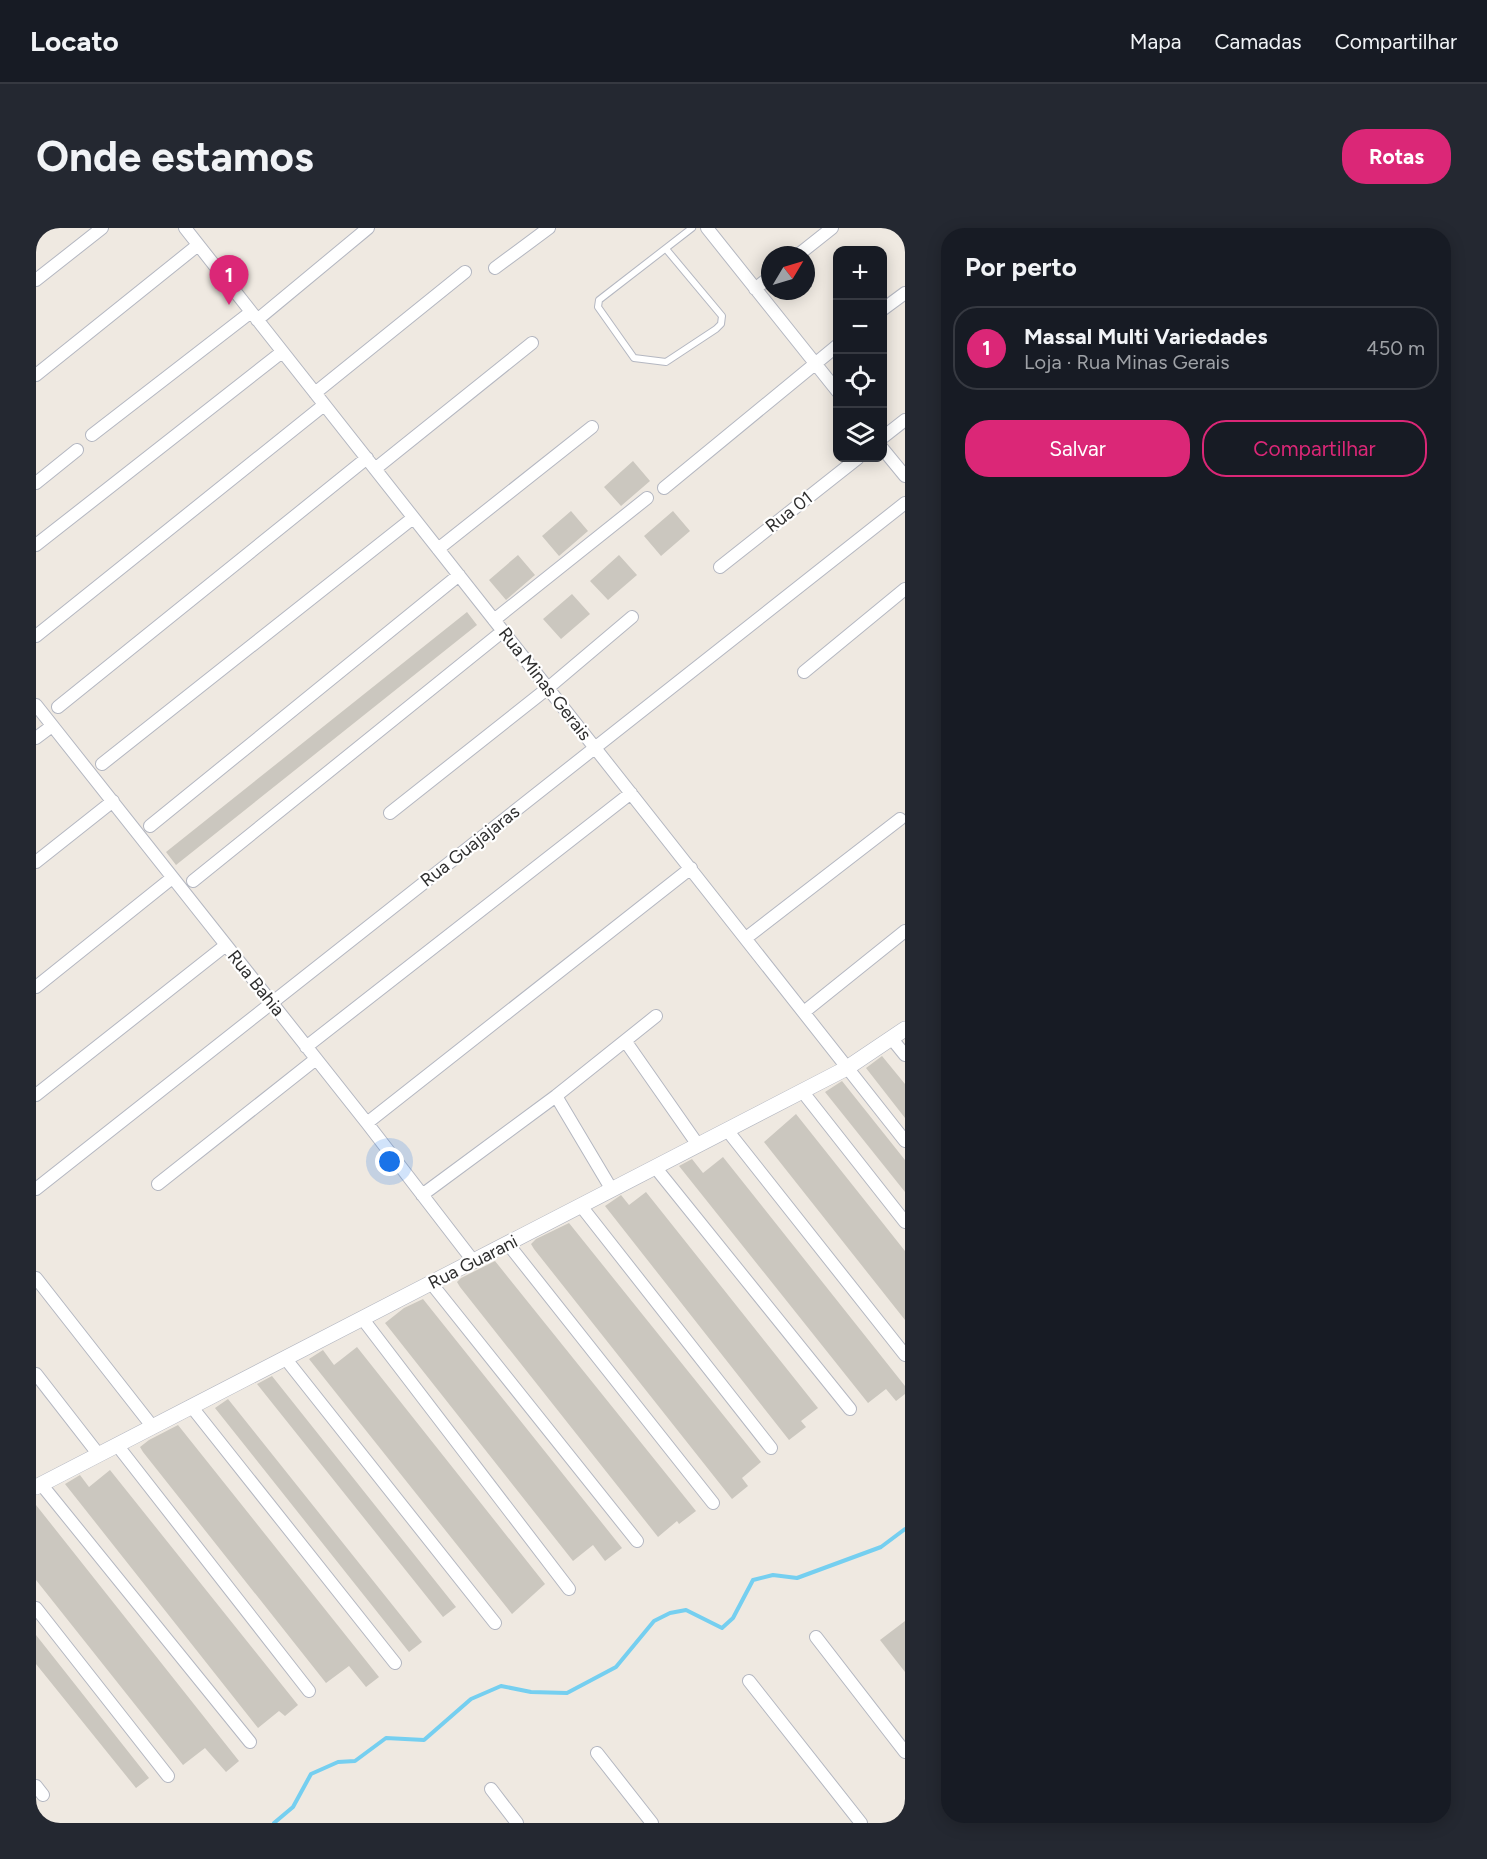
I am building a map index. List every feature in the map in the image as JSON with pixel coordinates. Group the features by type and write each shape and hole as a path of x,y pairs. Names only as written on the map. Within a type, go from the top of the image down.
{"street":[{"path":"36,280 102,228"},
{"name":"Rua Minas Gerais","path":"184,228 905,1141"},
{"path":"92,435 254,316 368,228"},
{"path":"495,268 549,228"},
{"path":"707,228 833,387"},
{"path":"809,246 832,228"},
{"path":"36,375 198,245"},
{"path":"315,393 465,272"},
{"path":"755,289 761,284"},
{"path":"887,306 905,293"},
{"path":"375,469 531,343"},
{"path":"664,488 833,348"},
{"path":"36,545 282,352"},
{"path":"36,636 324,405"},
{"path":"887,434 905,420"},
{"path":"438,549 591,427"},
{"path":"36,483 77,450"},
{"path":"887,454 905,476"},
{"path":"58,706 367,458"},
{"name":"Rua 01","path":"720,567 853,462"},
{"path":"494,620 647,498"},
{"name":"Rua Guajajaras","path":"36,1189 905,503"},
{"path":"102,764 413,518"},
{"path":"150,826 459,575"},
{"path":"804,672 905,589"},
{"path":"390,813 548,688 632,617"},
{"path":"193,881 503,631"},
{"name":"Rua Bahia","path":"36,705 367,1123 474,1262"},
{"path":"36,738 52,726"},
{"path":"306,1047 631,793"},
{"path":"36,862 113,801"},
{"path":"746,938 900,819"},
{"path":"367,1123 691,868"},
{"path":"36,987 172,878"},
{"path":"804,1012 905,931"},
{"path":"36,1095 226,945"},
{"path":"422,1195 556,1096 657,1016"},
{"name":"Rua Guarani","path":"39,1485 847,1068 905,1029"},
{"path":"892,1039 905,1055"},
{"path":"626,1042 698,1145"},
{"path":"158,1184 316,1059"},
{"path":"802,1091 905,1222"},
{"path":"556,1096 612,1190"},
{"path":"727,1130 905,1355"},
{"path":"655,1167 850,1409"},
{"path":"581,1206 771,1448"},
{"path":"508,1244 713,1503"},
{"path":"36,1278 152,1426"},
{"path":"431,1283 637,1541"},
{"path":"365,1317 365,1322 569,1589"},
{"path":"285,1358 495,1623"},
{"path":"36,1374 99,1455"},
{"path":"191,1406 396,1663"},
{"path":"117,1446 309,1691"},
{"path":"39,1485 250,1742"},
{"path":"36,1608 168,1776"},
{"path":"816,1637 905,1752"},
{"path":"749,1681 861,1823"},
{"path":"597,1753 652,1823"},
{"path":"490,1789 517,1823"}],"lane":[{"path":"666,249 722,316 721,324 716,330 666,362 634,358 598,307 600,300 692,228"}],"building":[{"path":"633,461 650,481 621,506 604,487"},
{"path":"571,511 588,531 559,556 542,536"},
{"path":"673,511 690,531 661,556 644,536"},
{"path":"518,555 535,575 506,600 489,580"},
{"path":"619,555 637,575 608,600 590,581"},
{"path":"572,594 590,614 561,639 543,619"},
{"path":"467,612 477,625 176,865 166,852"},
{"path":"882,1056 905,1084 905,1118 866,1068"},
{"path":"842,1081 905,1160 905,1192 825,1092"},
{"path":"796,1114 905,1251 905,1320 764,1142"},
{"path":"723,1157 905,1386 905,1394 896,1401 886,1389 868,1403 679,1166 692,1159 703,1173"},
{"path":"646,1192 818,1408 801,1421 806,1427 789,1440 605,1206 621,1195 629,1205"},
{"path":"569,1223 761,1462 742,1478 748,1486 732,1499 531,1244 536,1239"},
{"path":"495,1261 696,1511 679,1524 677,1521 658,1537 460,1287 457,1282 461,1278"},
{"path":"423,1299 622,1548 605,1561 593,1545 573,1561 385,1323 404,1308"},
{"path":"357,1347 545,1584 512,1614 309,1359 323,1350 334,1365"},
{"path":"272,1376 456,1607 443,1617 257,1384"},
{"path":"228,1399 422,1642 409,1652 215,1408"},
{"path":"178,1425 379,1677 366,1687 349,1666 326,1683 143,1452 140,1447 149,1440"},
{"path":"110,1470 298,1705 285,1716 279,1711 258,1728 65,1484 80,1475 89,1487"},
{"path":"36,1505 239,1761 226,1772 205,1748 183,1765 36,1580"},
{"path":"905,1621 905,1672 880,1640"},
{"path":"36,1635 149,1778 136,1788 36,1664"}],"waterway":[{"path":"274,1823 293,1807 311,1774 338,1762 355,1761 386,1738 424,1740 471,1699 501,1686 531,1692 567,1693 616,1667 654,1621 670,1613 686,1610 722,1628 733,1618 753,1580 773,1575 797,1578 881,1547 905,1529"}],"place":[{"name":"Massal Multi Variedades","path":"229,305"}]}
